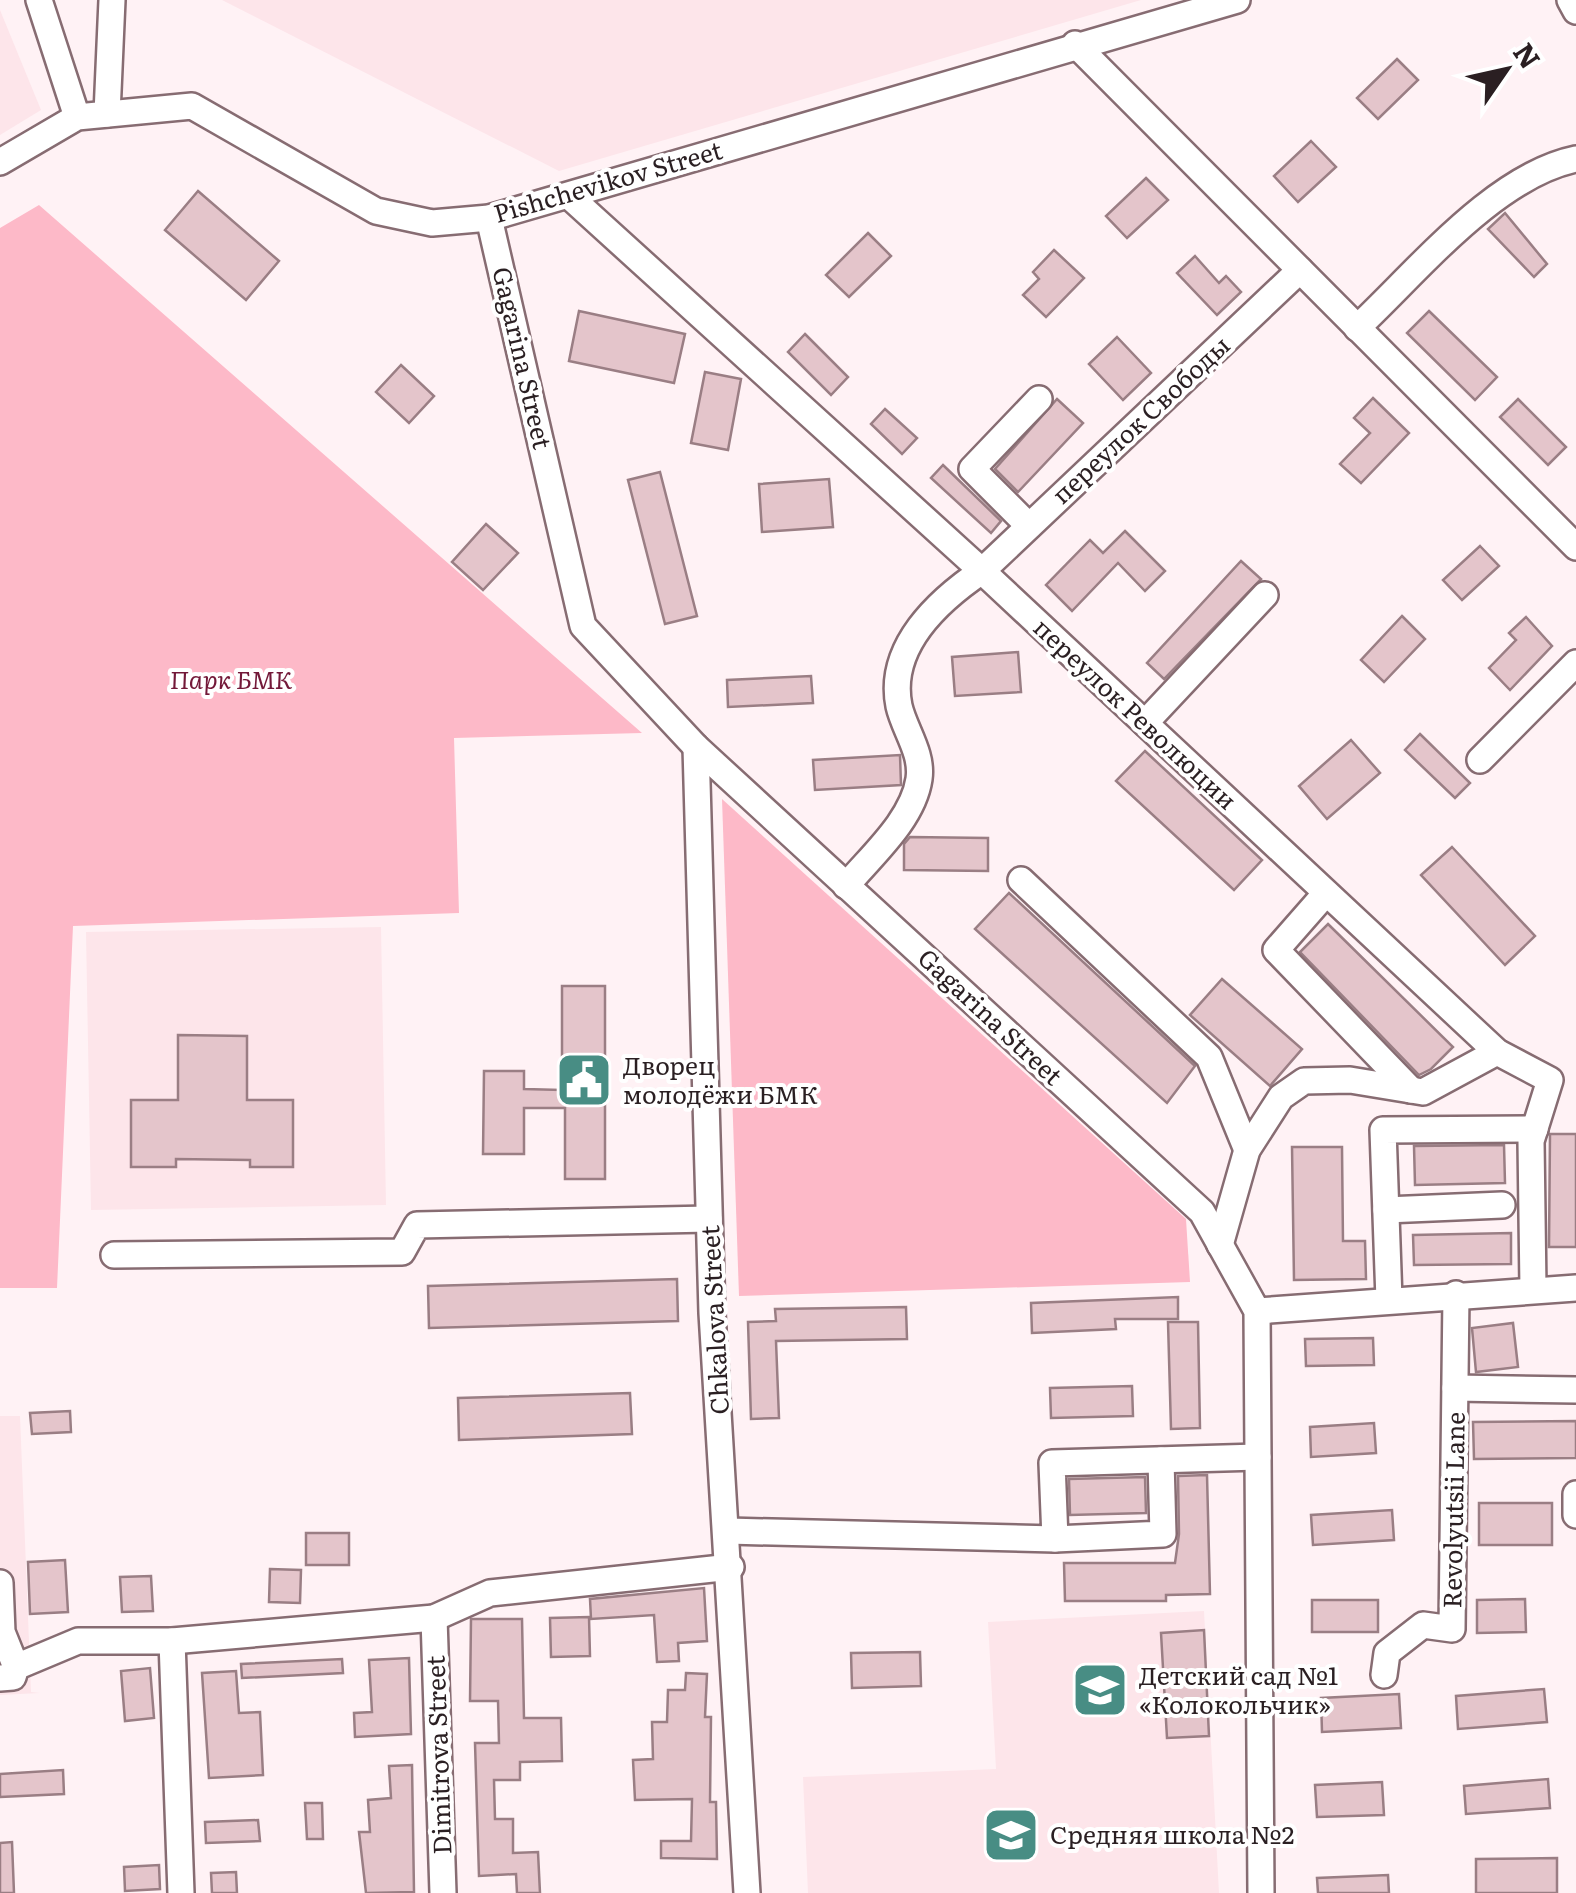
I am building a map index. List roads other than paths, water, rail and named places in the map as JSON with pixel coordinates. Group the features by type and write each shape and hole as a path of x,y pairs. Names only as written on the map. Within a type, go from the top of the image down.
{"street":[{"path":"40,0 77,117"},
{"path":"107,114 112,0"},
{"name":"Pishchevikov Street","path":"0,162 77,117 192,106 376,211 432,222 490,218 1075,44 1237,0"},
{"path":"1570,0 1576,11"},
{"path":"1075,44 1576,547"},
{"path":"1357,328 1488,205 1542,166 1576,159"},
{"name":"переулок Революции","path":"569,196 982,570 1497,1052 1550,1080 1531,1141 1532,1290"},
{"name":"Gagarina Street","path":"490,218 583,626 696,747 1202,1212 1257,1311 1261,1893"},
{"name":"переулок Свободы","path":"846,886 904,816 920,778 914,743 898,703 905,646 949,593 982,570 1300,270"},
{"path":"1029,526 972,469 1039,399"},
{"path":"1145,723 1266,595"},
{"path":"1480,760 1576,663"},
{"name":"Chkalova Street","path":"696,747 709,1220 748,1893"},
{"path":"1021,880 1209,1057 1247,1150"},
{"path":"1326,893 1276,950 1411,1090"},
{"path":"1220,1245 1247,1150 1280,1097 1304,1081 1350,1080 1423,1092 1497,1052"},
{"path":"1388,1300 1383,1130 1535,1129"},
{"path":"1386,1210 1502,1205"},
{"path":"114,1255 402,1252 417,1225 709,1220"},
{"path":"1257,1311 1576,1288"},
{"name":"Revolyutsii Lane","path":"1384,1674 1387,1653 1422,1625 1452,1628 1456,1294"},
{"path":"1455,1388 1576,1390"},
{"path":"1055,1539 1052,1464 1258,1457"},
{"path":"728,1531 1055,1539 1163,1534 1161,1460"},
{"path":"1576,1494 1576,1515"},
{"path":"0,1583 8,1673 78,1641 172,1641 434,1618 490,1593 731,1567"},
{"name":"Dimitrova Street","path":"434,1618 443,1893"},
{"path":"172,1641 181,1893"}],"place":[{"name":"Дворец молодёжи БМК","path":"584,1080"},
{"name":"Детский сад №1 «Колокольчик»","path":"1100,1690"},
{"name":"Средняя школа №2","path":"1011,1835"}],"park label":[{"name":"Парк БМК","path":"231,680"}]}
